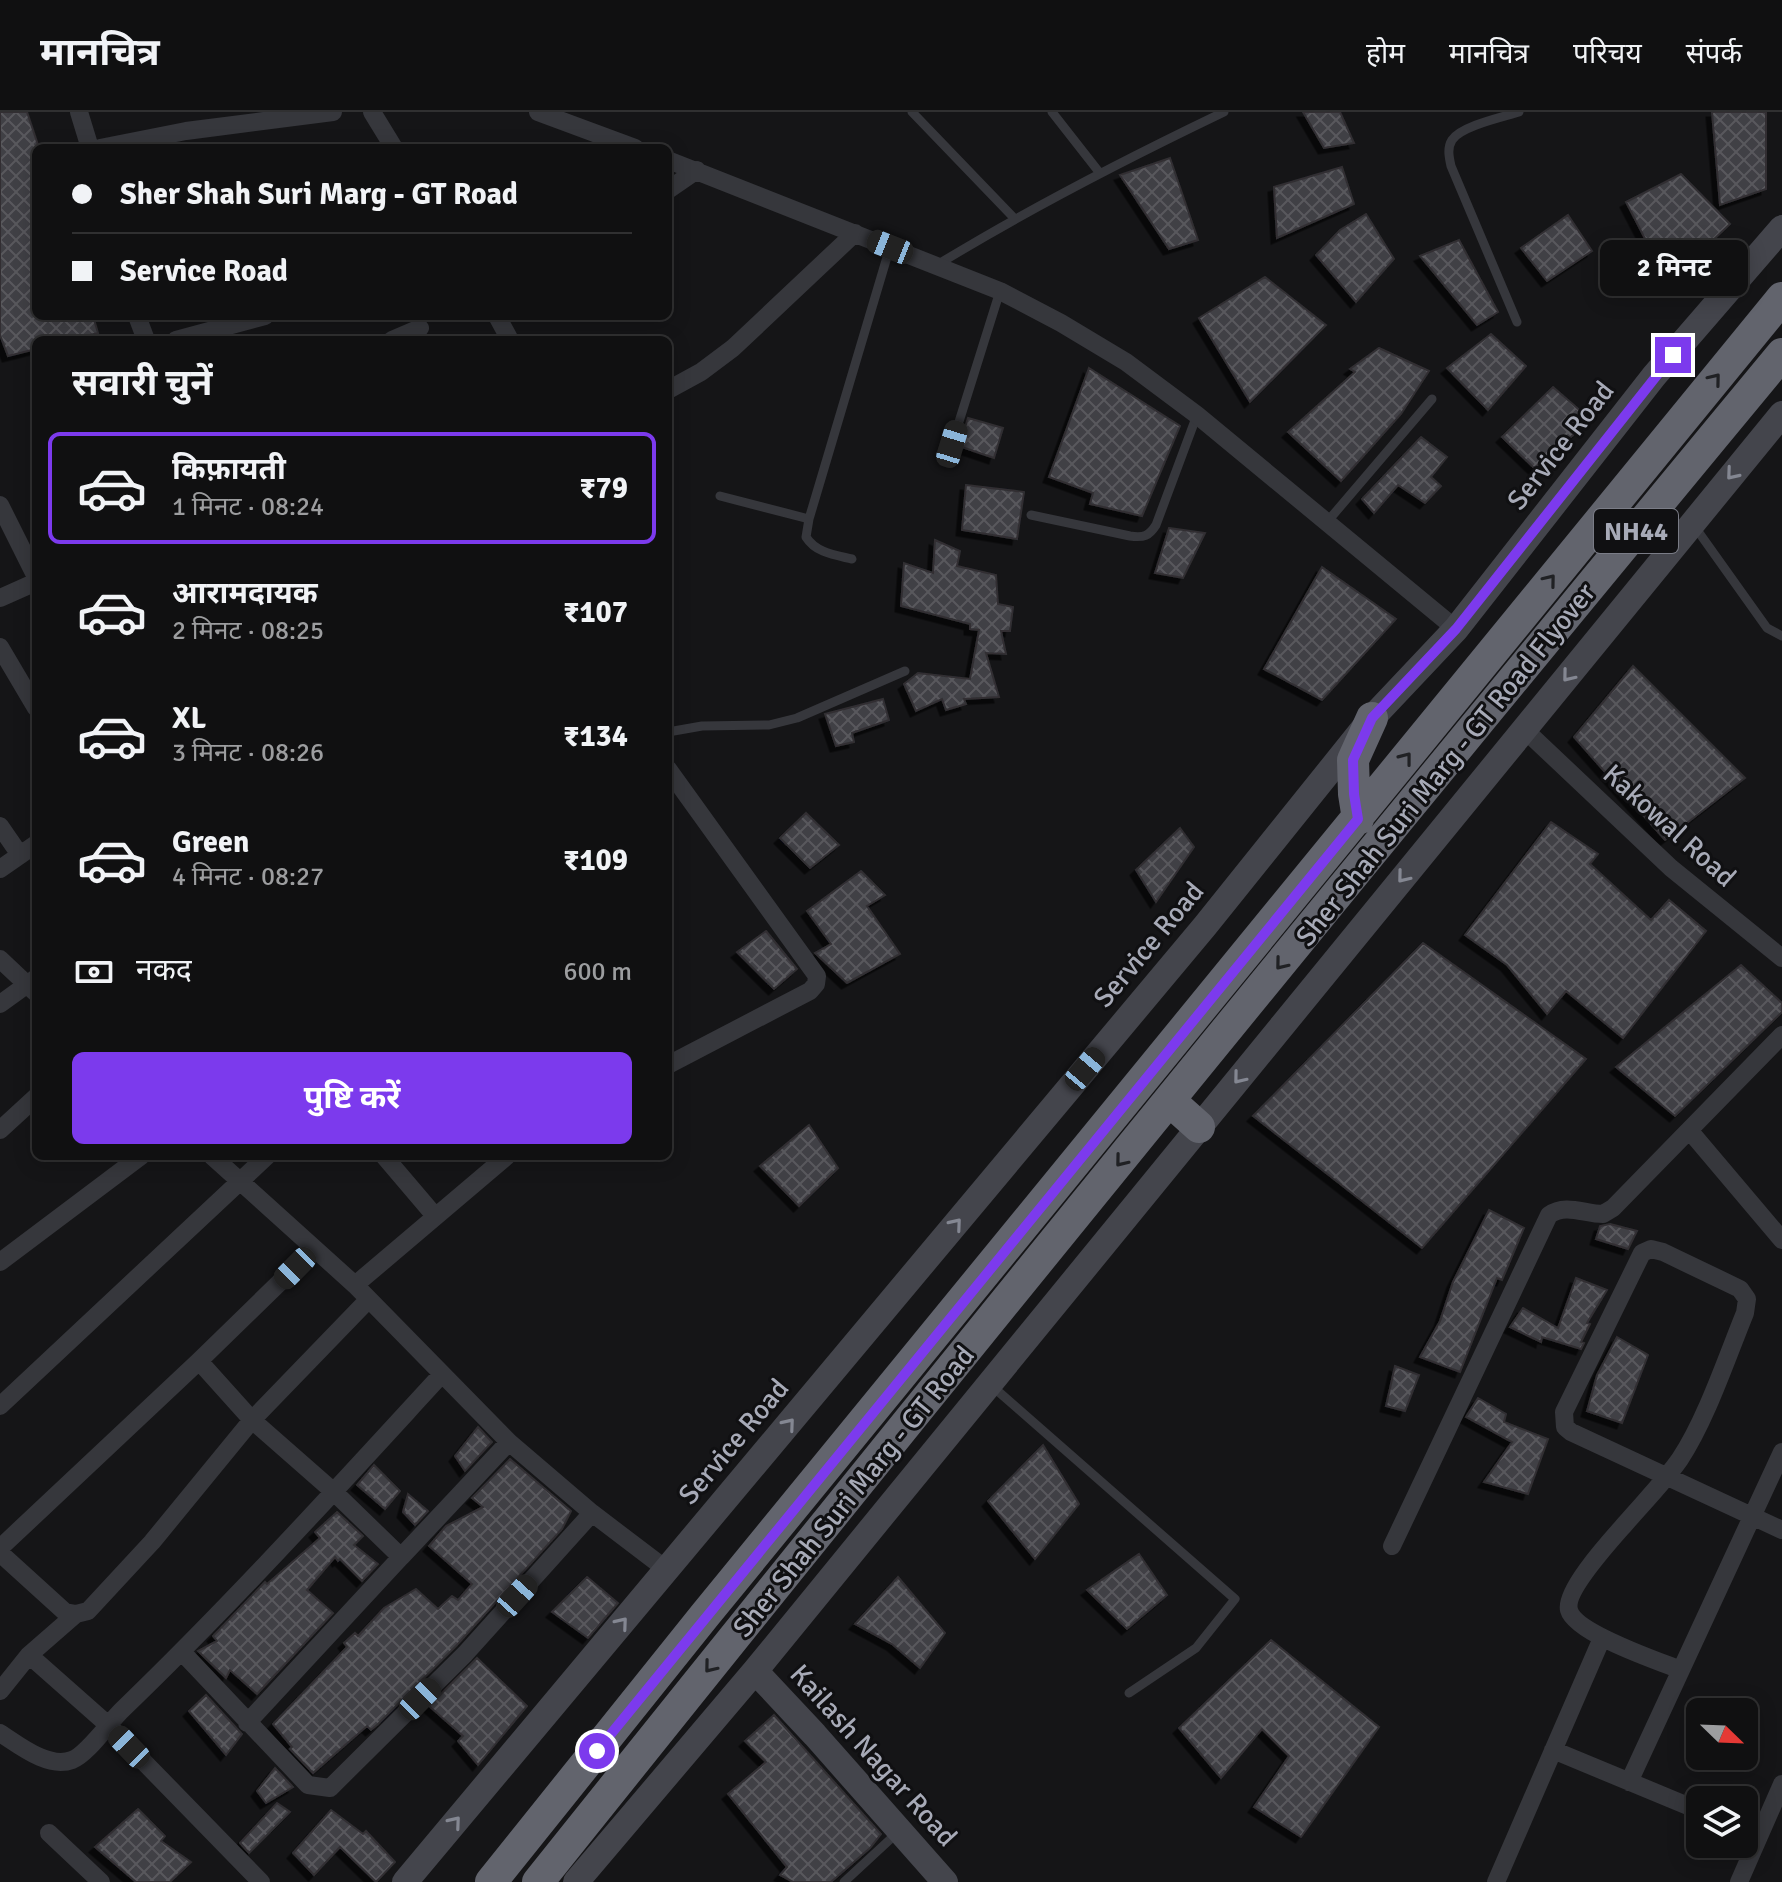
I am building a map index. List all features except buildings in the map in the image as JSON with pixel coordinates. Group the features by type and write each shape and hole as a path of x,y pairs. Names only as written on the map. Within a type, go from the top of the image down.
{"highway":[{"name":"Sher Shah Suri Marg - GT Road Flyover","path":"1358,819 1465,683 1774,308"},
{"name":"Sher Shah Suri Marg - GT Road Flyover","path":"1170,1101 1782,354"},
{"path":"1358,819 1353,760 1372,718"},
{"name":"Sher Shah Suri Marg - GT Road","path":"491,1882 705,1615 1358,819"},
{"path":"1170,1101 1199,1127"},
{"name":"Sher Shah Suri Marg - GT Road","path":"538,1882 1170,1101"}],"street":[{"path":"79,112 89,144"},
{"path":"181,112 186,131"},
{"path":"120,144 186,131 333,112"},
{"path":"372,112 392,144"},
{"path":"538,112 582,120 627,144"},
{"path":"672,161 1000,291 1061,323 1126,362 1197,415 1456,629"},
{"path":"672,187 697,170"},
{"name":"Service Road","path":"405,1882 1205,926 1372,718 1456,629 1654,376 1782,228"},
{"path":"672,388 701,372 733,348 855,233"},
{"path":"189,336 239,320"},
{"path":"401,336 420,328"},
{"path":"576,1882 755,1671 1782,414"},
{"path":"0,505 32,572"},
{"path":"0,598 32,582"},
{"path":"0,647 32,701"},
{"name":"Kakowal Road","path":"1524,729 1671,868 1782,958"},
{"path":"672,775 817,976 816,984 810,991 672,1063"},
{"path":"0,826 20,855"},
{"path":"0,869 32,847"},
{"path":"0,959 32,984"},
{"path":"0,1004 32,986"},
{"path":"1392,1546 1549,1215 1557,1209 1603,1214 1613,1208 1782,1035"},
{"path":"0,1130 32,1101"},
{"path":"1689,1130 1782,1240"},
{"path":"0,1262 136,1160"},
{"path":"217,1160 355,1285 509,1442 592,1513 667,1570"},
{"path":"0,1406 263,1160"},
{"path":"387,1160 435,1216"},
{"path":"355,1285 502,1160"},
{"path":"314,1249 0,1550 58,1607 76,1614 88,1611 101,1600 252,1420 368,1300"},
{"path":"1681,1670 1602,1638 1573,1618 1568,1607 1572,1593 1606,1546 1666,1477 1681,1457 1745,1313 1747,1299 1740,1289 1728,1282 1663,1252 1651,1249 1642,1253 1563,1419 1565,1427 1571,1432 1666,1477 1782,1530"},
{"path":"199,1361 252,1420 334,1492 401,1557"},
{"path":"0,1733 38,1755 61,1762 73,1760 84,1752 107,1724 182,1652 334,1492 442,1374"},
{"path":"247,1723 509,1442"},
{"path":"1629,1782 1782,1452"},
{"path":"182,1652 308,1785 330,1788 465,1654 592,1513"},
{"path":"0,1691 29,1655 76,1614"},
{"path":"1496,1882 1602,1638"},
{"path":"29,1655 107,1724 261,1882"},
{"name":"Kailash Nagar Road","path":"755,1671 945,1882"},
{"path":"1553,1750 1686,1805"},
{"path":"1758,1822 1782,1784"},
{"path":"49,1833 101,1882"},
{"path":"1739,1882 1745,1858"}],"lane":[{"path":"912,112 1014,218"},
{"path":"1052,112 1099,172"},
{"path":"937,265 1014,218 1099,172 1224,112"},
{"path":"1517,322 1451,166 1449,153 1451,141 1460,132 1519,112"},
{"path":"852,559 819,550 806,537 890,247"},
{"path":"952,444 1000,291"},
{"path":"1327,522 1432,399"},
{"path":"1031,515 1130,536 1142,538 1150,535 1197,415"},
{"path":"720,496 809,519"},
{"path":"1692,523 1767,628 1782,636"},
{"path":"672,731 702,726 769,725 797,718 905,671"},
{"path":"989,1384 1235,1599 1196,1648 1129,1693"},
{"path":"844,1882 900,1831"}],"route":[{"path":"597,1751 1358,819 1353,760 1372,718 1456,629 1673,355"}]}
